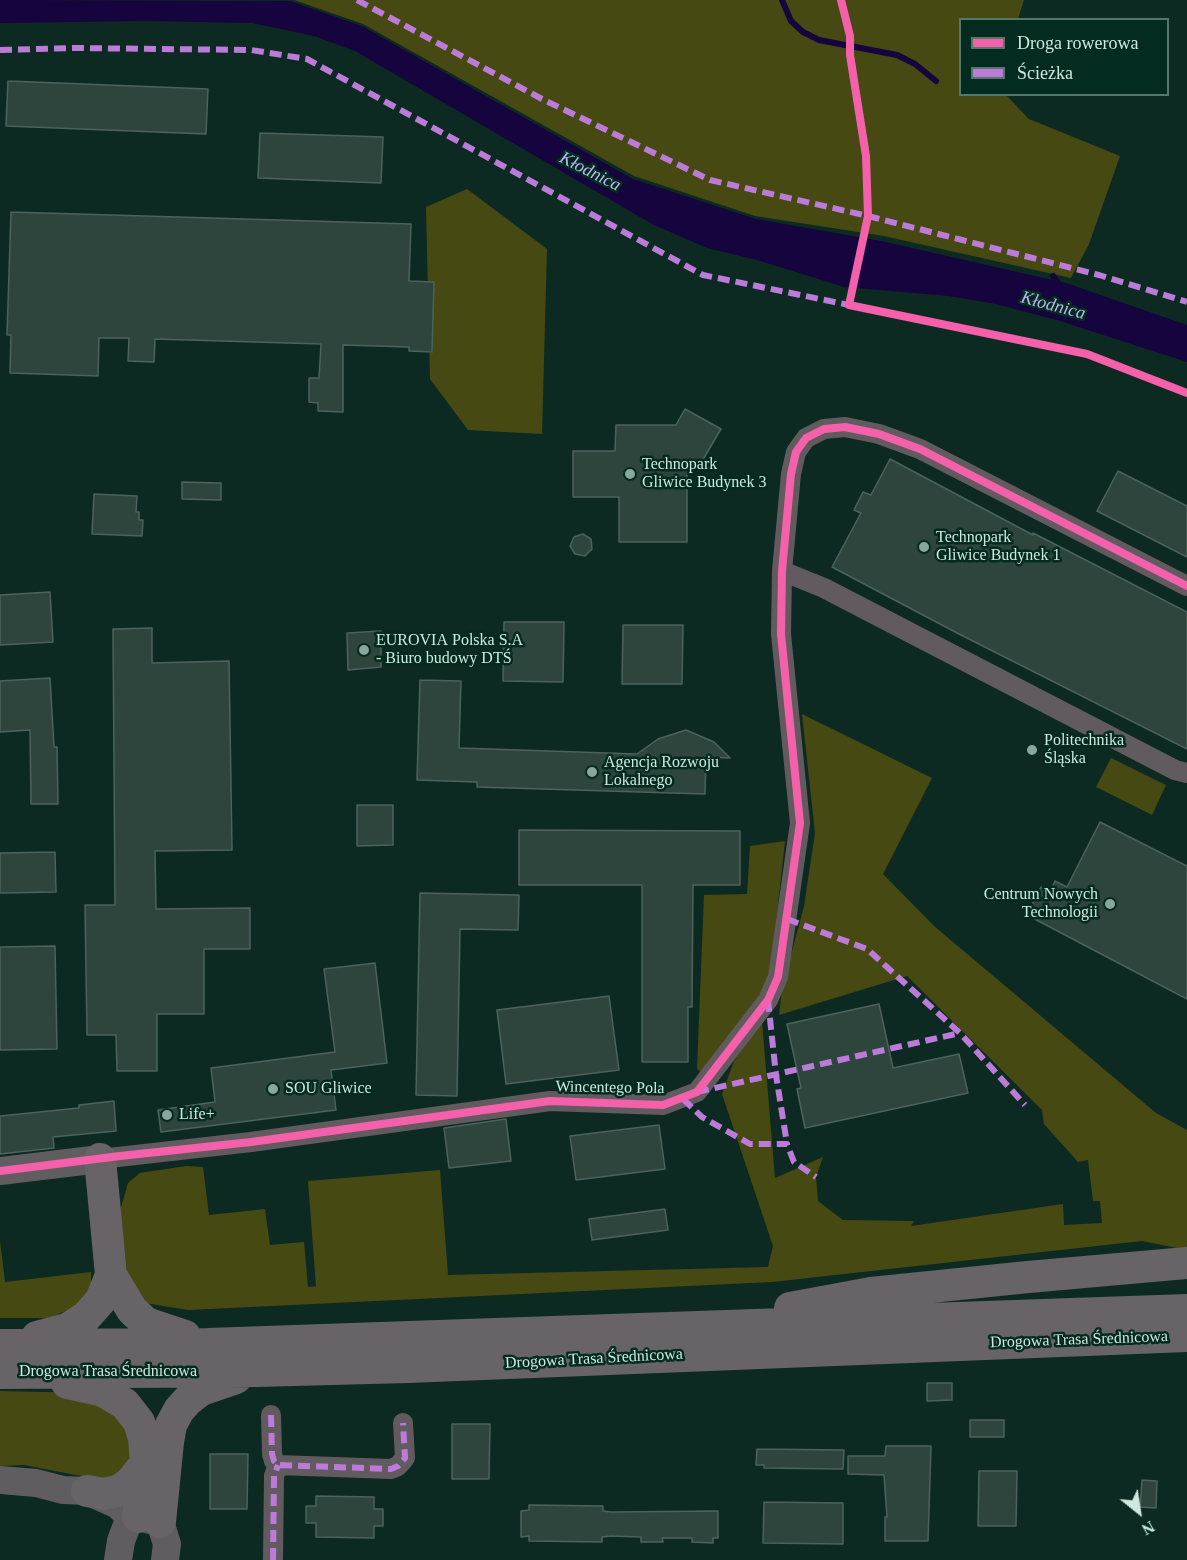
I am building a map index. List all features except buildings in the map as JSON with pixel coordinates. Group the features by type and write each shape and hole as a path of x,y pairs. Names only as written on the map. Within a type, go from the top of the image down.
{"main road":[{"path":"100,1159 111,1275 132,1310 146,1323 208,1344"},
{"path":"680,1327 871,1293 1187,1263"},
{"path":"3,1354 68,1329 86,1317 101,1300 111,1275"},
{"name":"Drogowa Trasa Średnicowa","path":"3,1354 208,1344 1187,1310"},
{"name":"Drogowa Trasa Średnicowa","path":"3,1354 35,1373 257,1371 1182,1337"},
{"path":"134,1531 168,1442 171,1425 179,1410 201,1390 257,1371"},
{"path":"35,1373 103,1391 125,1404 142,1429 146,1462 134,1531"},
{"path":"75,1490 104,1494 118,1491 130,1483 146,1462"}],"street":[{"name":"Wincentego Pola","path":"100,1159 251,1142 550,1101 663,1106 698,1092 768,1000 778,977 800,823 781,634 782,571 790,474 796,452 807,438 824,429 845,427 879,434 920,449 1187,586"},
{"path":"782,571 824,588 1175,770 1187,773"},
{"path":"0,1172 100,1159"},
{"path":"271,1414 272,1454 278,1465 391,1469 398,1466 405,1458 404,1423"},
{"path":"273,1560 274,1476 278,1465"},
{"path":"0,1480 75,1490 118,1505 134,1531 167,1544 165,1560"}],"shaded area":[{"path":"294,0 1024,0 1018,18 959,18 959,96 1007,96 1029,119 1120,156 1089,244 1071,278 884,236 755,216 634,176 363,24"},
{"path":"467,189 547,249 542,434 468,430 430,379 426,207"},
{"path":"802,714 932,778 883,874 934,926 1156,1113 1187,1130 1187,1250 1142,1241 772,1282 188,1310 139,1302 128,1281 120,1211 128,1183 140,1173 186,1166 203,1167 209,1215 265,1209 270,1245 304,1242 308,1287 316,1286 308,1181 440,1170 448,1275 768,1267 773,1246 722,1094 734,1061 762,1021 775,1178 823,1157 816,1177 818,1201 843,1220 914,1221 911,1226 1063,1204 1064,1225 1102,1223 1100,1201 1093,1201 1088,1160 1078,1162 1044,1124 1042,1110 907,976 779,1015 782,989 804,906 815,833"},
{"path":"1111,758 1166,785 1152,815 1096,787"},
{"path":"785,841 770,977 746,1019 703,1074 697,1069 704,895 747,894 750,846"},
{"path":"0,1241 5,1282 91,1272 91,1288 74,1307 50,1318 0,1318"},
{"path":"0,1391 88,1393 127,1417 138,1458 117,1483 24,1465 0,1466"}],"water":[{"name":"Kłodnica","path":"0,0 290,1 362,26 633,179 756,219 881,241 1066,283 1187,325 1187,362 1060,321 996,304 949,296 844,287 757,260 707,248 652,224 355,51 314,36 252,23 146,21 0,23"}],"waterway":[{"path":"782,0 791,21 803,32 819,40 897,55 915,64 936,81"},
{"name":"Kłodnica","path":"1053,276 1061,288"}],"marked path":[{"path":"357,0 542,99 710,180 868,216 1099,275 1187,302"},
{"path":"0,50 74,48 251,50 307,59 703,275 849,305"},
{"path":"787,919 867,949 960,1033 1025,1105"},
{"path":"768,1000 776,1075 787,1144"},
{"path":"697,1092 960,1033"},
{"path":"683,1099 702,1117 750,1144 787,1144 794,1162 816,1177"},
{"path":"271,1415 272,1454 278,1465 391,1469 398,1466 405,1458 403,1423"},
{"path":"273,1560 274,1476 278,1465"}],"cycle path":[{"path":"841,0 850,36 850,55 866,156 868,216 849,305 1087,354 1187,393"},
{"path":"0,1171 251,1142 550,1101 663,1105 697,1092 768,1000 778,977 800,823 781,634 782,571 791,474 796,452 806,438 824,429 845,427 879,434 920,449 1187,586"}],"place":[{"name":"Technopark Gliwice Budynek 3","path":"630,474"},
{"name":"Technopark Gliwice Budynek 1","path":"924,547"},
{"name":"EUROVIA Polska S.A - Biuro budowy DTŚ","path":"364,650"},
{"name":"Politechnika Śląska","path":"1032,750"},
{"name":"Agencja Rozwoju Lokalnego","path":"592,772"},
{"name":"Centrum Nowych Technologii","path":"1110,904"},
{"name":"SOU Gliwice","path":"273,1089"},
{"name":"Life+","path":"167,1115"}]}
